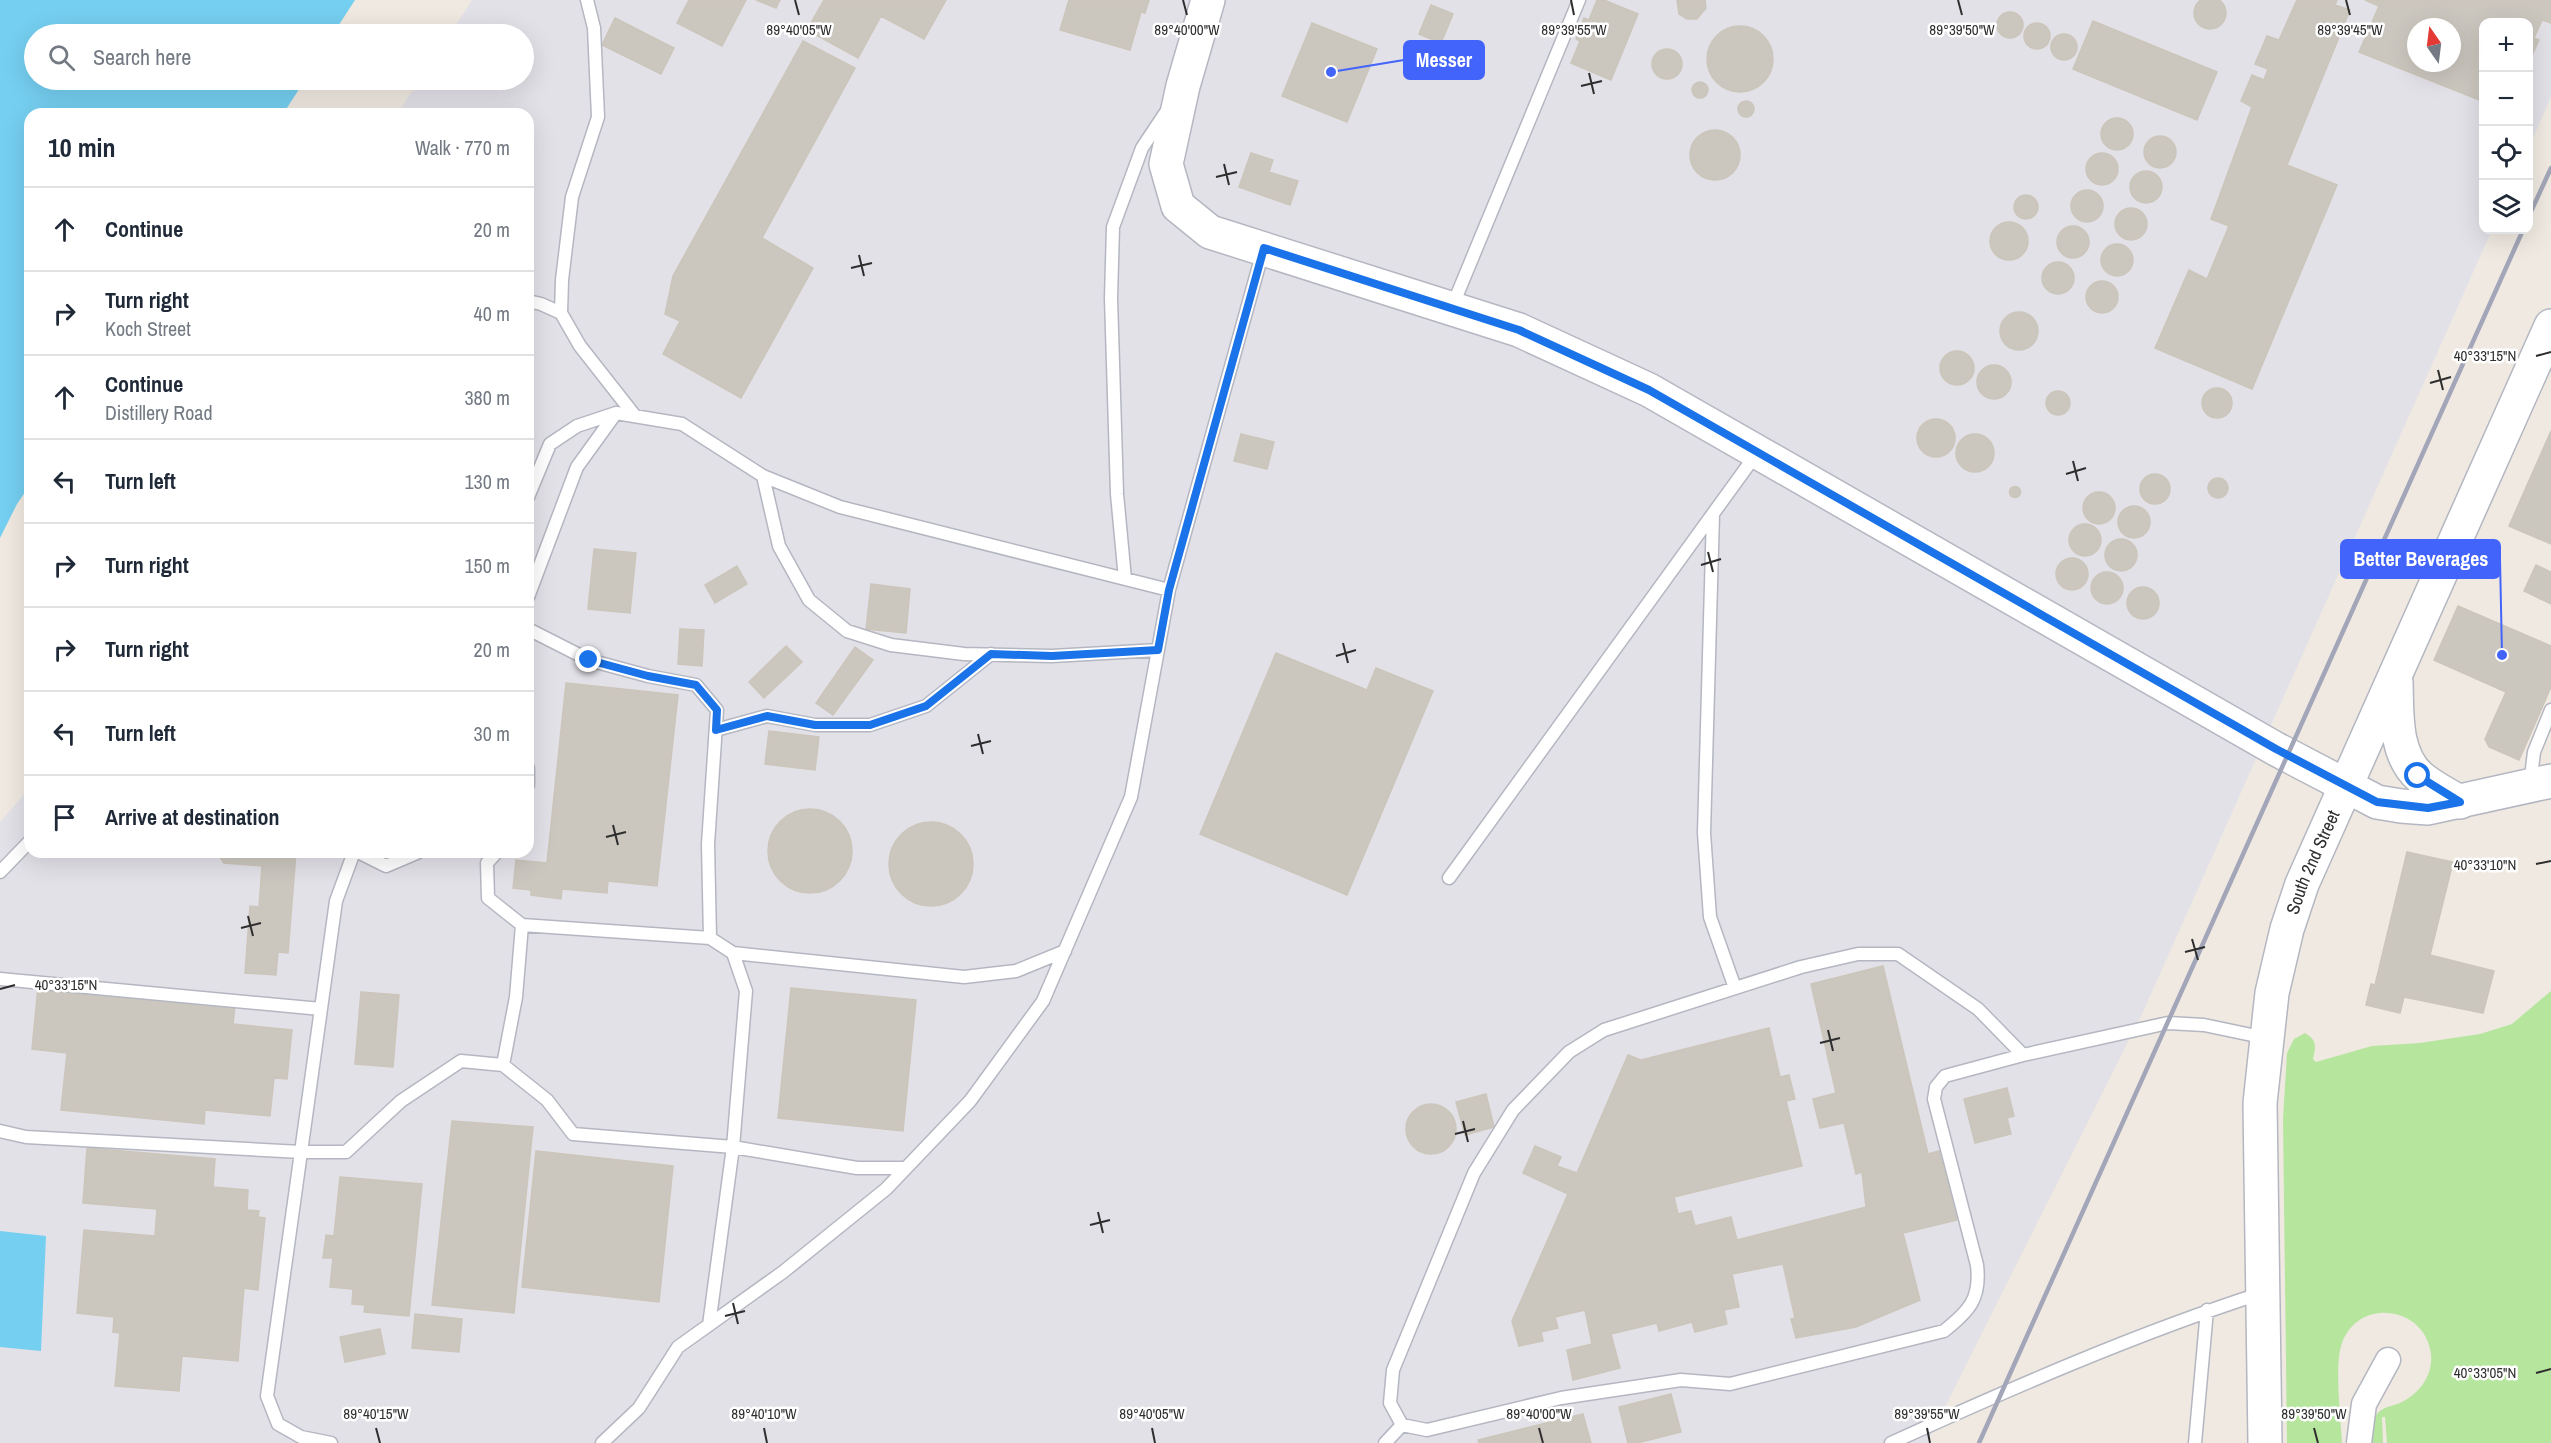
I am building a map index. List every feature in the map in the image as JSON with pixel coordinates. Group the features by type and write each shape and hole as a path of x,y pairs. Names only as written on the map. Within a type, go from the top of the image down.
{"street":[{"path":"1208,0 1183,86 1167,164 1178,206 1210,232 1519,330 1649,390 2276,749 2377,802 2428,808 2545,784"},
{"name":"South 2nd Street","path":"2265,1443 2260,1103 2272,993 2293,910 2302,884 2396,674 2544,362 2551,326"},
{"path":"2396,674 2400,742 2409,762 2418,776 2460,802"},
{"path":"2359,1443 2364,1404 2388,1360"}],"lane":[{"path":"587,0 594,28 598,117 572,196 562,280 561,313 580,346 635,416"},
{"path":"1451,308 1579,0"},
{"path":"1125,579 1118,494 1111,298 1113,227 1142,148 1183,86"},
{"path":"602,1443 639,1408 678,1347 783,1272 886,1189 970,1101 1043,1001 1131,797 1169,590 1264,248"},
{"path":"534,302 561,313"},
{"path":"534,483 550,444 577,426 616,412 682,424 763,477 840,507 1169,590"},
{"path":"534,581 577,467 616,412"},
{"path":"1449,878 1758,452"},
{"path":"763,477 779,546 809,600 847,631 891,645 964,654 1052,656 1158,650"},
{"path":"1713,514 1704,833 1710,917 1735,988"},
{"path":"534,632 589,660 648,676 696,685 717,710 708,844 710,938"},
{"path":"716,730 767,716 815,725 870,725 926,706 991,654"},
{"path":"2545,784 2534,752 2551,710"},
{"path":"0,872 24,847"},
{"path":"331,1443 301,1437 278,1424 267,1396 336,901 354,858"},
{"path":"369,858 386,866 405,858"},
{"path":"492,858 487,863 488,898 522,925 710,938 733,953 964,977 1016,971 1065,951"},
{"path":"503,1065 516,997 522,925"},
{"path":"709,1325 733,1147 747,991 733,953"},
{"path":"1402,1425 1390,1403 1394,1370 1474,1173 1513,1110 1569,1052 1604,1030 1801,967 1858,954 1898,954 1978,1009 2023,1055"},
{"path":"0,979 321,1009"},
{"path":"1402,1425 1427,1430 1561,1398 1681,1380 1730,1384 1944,1331 1965,1314 1976,1297 1979,1281 1977,1265 1934,1099 1936,1087 1945,1076 2023,1055 2168,1023 2204,1025 2266,1038"},
{"path":"0,1131 26,1137 301,1152 346,1152 401,1101 461,1061 503,1065 547,1100 573,1134 733,1147 857,1168 906,1168"},
{"path":"1891,1443 1983,1401 2207,1310 2263,1293"},
{"path":"2195,1443 2207,1310"},
{"path":"1385,1443 1402,1425"}],"shaded area":[{"path":"472,0 2551,0 2551,97 2533,138 2533,18 2479,18 2479,234 2490,234 2143,1012 1927,1443 0,1443 0,822 24,795 24,858 534,858 534,108 401,108 413,90 534,90 534,24 456,24"}],"green space":[{"path":"2551,991 2551,1443 2387,1443 2385,1417 2382,1417 2383,1443 2370,1443 2371,1426 2377,1413 2414,1394 2424,1382 2430,1369 2431,1354 2426,1338 2417,1326 2405,1317 2391,1313 2376,1314 2362,1319 2350,1328 2342,1343 2338,1378 2342,1443 2287,1443 2283,1119 2287,1053 2294,1039 2305,1033 2312,1038 2315,1047 2313,1059 2316,1062 2372,1046 2420,1043 2480,1034 2512,1024"}],"water":[{"path":"0,0 355,0 339,24 24,24 24,90 299,90 287,108 24,108 24,494 0,538"},
{"path":"0,1231 46,1236 41,1351 0,1347"}],"building":[{"path":"2203,-1 2217,-1 2225,7 2225,19 2216,28 2204,28 2195,19 2195,7"},
{"path":"689,0 746,0 722,46 677,23"},
{"path":"756,0 780,0 776,8"},
{"path":"824,0 946,0 924,39 881,16 858,58 807,30"},
{"path":"1069,0 1149,0 1145,13 1141,12 1130,50 1060,30"},
{"path":"1597,0 1604,0 1638,14 1611,80 1571,63 1580,41 1576,39 1584,18 1589,20"},
{"path":"1677,0 1705,0 1706,8 1697,19 1687,19 1679,14"},
{"path":"2297,0 2337,0 2335,5 2350,10 2287,165 2337,185 2252,389 2155,348 2189,270 2207,279 2229,226 2211,219 2252,107 2241,101 2252,75 2264,80 2268,69 2255,64 2267,36 2279,40"},
{"path":"2365,0 2551,0 2551,23 2542,20 2534,38 2539,40 2533,53 2533,18 2479,18 2479,100 2409,72 2461,72 2461,18 2407,18 2407,71 2359,52 2379,6"},
{"path":"1431,5 1453,14 1441,43 1419,34"},
{"path":"2010,12 2019,16 2023,25 2019,34 2010,38 2001,34 1997,25 2001,16"},
{"path":"615,18 674,48 661,74 602,45"},
{"path":"2093,21 2217,72 2197,120 2073,69"},
{"path":"1312,23 1377,49 1347,122 1282,96"},
{"path":"2037,23 2046,27 2050,36 2046,45 2037,49 2028,45 2024,36 2028,27"},
{"path":"1740,26 1753,29 1763,36 1770,46 1773,59 1770,72 1763,82 1753,89 1740,92 1727,89 1717,82 1710,72 1707,59 1710,46 1717,36 1727,29"},
{"path":"2064,34 2073,38 2077,47 2073,56 2064,60 2055,56 2051,47 2055,38"},
{"path":"803,41 855,68 762,238 813,268 741,398 663,354 680,321 665,314 673,276"},
{"path":"1667,49 1678,53 1682,64 1678,75 1667,79 1656,75 1652,64 1656,53"},
{"path":"1697,82 1703,82 1708,90 1706,96 1697,98 1692,93 1692,87"},
{"path":"1743,101 1749,101 1754,109 1752,115 1743,117 1738,112 1738,106"},
{"path":"2117,118 2128,123 2133,134 2128,145 2117,150 2106,145 2101,134 2106,123"},
{"path":"1710,130 1720,130 1733,137 1740,150 1740,160 1733,173 1720,180 1710,180 1701,176 1694,169 1690,160 1690,150 1694,141 1701,134"},
{"path":"2160,136 2172,140 2176,152 2172,164 2160,168 2148,164 2144,152 2148,140"},
{"path":"1251,153 1273,160 1269,172 1298,181 1290,205 1239,187"},
{"path":"2102,153 2114,157 2118,169 2114,181 2102,185 2090,181 2086,169 2090,157"},
{"path":"2146,171 2157,176 2162,187 2157,198 2146,203 2135,198 2130,187 2135,176"},
{"path":"2087,190 2099,194 2103,206 2099,218 2087,222 2075,218 2071,206 2075,194"},
{"path":"2026,195 2035,198 2038,207 2035,216 2026,219 2017,216 2014,207 2017,198"},
{"path":"2131,208 2143,212 2147,224 2143,236 2131,240 2119,236 2115,224 2119,212"},
{"path":"2009,222 2023,227 2028,241 2023,255 2009,260 1995,255 1990,241 1995,227"},
{"path":"2073,226 2084,231 2089,242 2084,253 2073,258 2062,253 2057,242 2062,231"},
{"path":"2117,244 2128,249 2133,260 2128,271 2117,276 2106,271 2101,260 2106,249"},
{"path":"2058,262 2070,266 2074,278 2070,290 2058,294 2046,290 2042,278 2046,266"},
{"path":"2102,281 2113,286 2118,297 2113,308 2102,313 2091,308 2086,297 2091,286"},
{"path":"2019,312 2033,317 2038,331 2033,345 2019,350 2005,345 2000,331 2005,317"},
{"path":"1957,351 1969,356 1974,368 1969,380 1957,385 1945,380 1940,368 1945,356"},
{"path":"1994,365 2006,370 2011,382 2006,394 1994,399 1982,394 1977,382 1982,370"},
{"path":"2217,388 2228,392 2232,403 2228,414 2217,418 2206,414 2202,403 2206,392"},
{"path":"2058,391 2067,394 2070,403 2067,412 2058,415 2049,412 2046,403 2049,394"},
{"path":"1936,419 1950,424 1955,438 1950,452 1936,457 1922,452 1917,438 1922,424"},
{"path":"2551,431 2551,544 2509,526"},
{"path":"1241,434 1274,442 1267,469 1234,461"},
{"path":"1975,434 1989,439 1994,453 1989,467 1975,472 1961,467 1956,453 1961,439"},
{"path":"2155,474 2166,478 2170,489 2166,500 2155,504 2144,500 2140,489 2144,478"},
{"path":"2218,478 2225,481 2228,488 2225,495 2218,498 2211,495 2208,488 2211,481"},
{"path":"2015,486 2021,492 2015,498 2009,492"},
{"path":"2099,492 2110,497 2115,508 2110,519 2099,524 2088,519 2083,508 2088,497"},
{"path":"2134,506 2145,511 2150,522 2145,533 2134,538 2123,533 2118,522 2123,511"},
{"path":"2085,524 2097,528 2101,540 2097,552 2085,556 2073,552 2069,540 2073,528"},
{"path":"2121,539 2133,543 2137,555 2133,567 2121,571 2109,567 2105,555 2109,543"},
{"path":"594,549 636,553 630,613 588,609"},
{"path":"2072,558 2083,563 2088,574 2083,585 2072,590 2061,585 2056,574 2061,563"},
{"path":"2536,565 2551,572 2551,604 2524,591"},
{"path":"737,566 747,584 715,603 705,585"},
{"path":"2107,572 2118,577 2123,588 2118,599 2107,604 2096,599 2091,588 2096,577"},
{"path":"871,584 910,589 906,633 866,629"},
{"path":"2143,587 2154,592 2159,603 2154,614 2143,619 2132,614 2127,603 2132,592"},
{"path":"2458,606 2551,646 2551,687 2519,760 2489,747 2485,739 2506,692 2434,660"},
{"path":"680,629 704,630 702,666 678,664"},
{"path":"786,646 802,662 764,698 749,682"},
{"path":"855,647 873,660 833,715 816,703"},
{"path":"1276,653 1367,690 1376,668 1433,691 1347,895 1200,834"},
{"path":"566,683 678,695 657,886 608,881 607,893 562,889 561,899 531,895 531,890 513,888 516,860 547,863"},
{"path":"769,731 819,737 815,770 765,764"},
{"path":"810,809 833,816 845,828 852,851 845,874 833,886 810,893 787,886 775,874 768,851 775,828 787,816"},
{"path":"931,822 954,829 966,841 973,864 966,887 954,899 931,906 908,899 896,887 889,864 896,841 908,829"},
{"path":"2407,852 2453,862 2430,955 2494,971 2483,1013 2404,997 2400,1013 2366,1005 2371,984 2375,985"},
{"path":"220,858 296,858 288,953 278,952 276,975 245,973 250,906 259,907 262,866 224,863"},
{"path":"1883,966 1928,1154 1939,1151 1957,1220 1903,1233 1920,1300 1856,1327 1796,1338 1791,1319 1795,1318 1783,1264 1732,1274 1739,1307 1724,1310 1727,1324 1695,1332 1692,1322 1659,1331 1657,1323 1611,1334 1620,1368 1573,1380 1567,1350 1592,1344 1585,1310 1555,1317 1558,1328 1541,1332 1543,1341 1519,1346 1512,1321 1568,1194 1523,1173 1535,1146 1561,1157 1557,1166 1577,1173 1628,1055 1641,1060 1769,1028 1780,1077 1789,1075 1795,1099 1786,1101 1802,1166 1674,1197 1678,1214 1691,1211 1695,1226 1731,1217 1737,1240 1866,1207 1862,1172 1856,1174 1844,1123 1820,1128 1813,1099 1836,1093 1811,984"},
{"path":"38,987 235,1006 233,1024 292,1030 287,1079 274,1078 270,1116 205,1110 204,1124 61,1110 67,1053 32,1049"},
{"path":"791,988 916,1000 903,1131 778,1118"},
{"path":"361,992 399,995 393,1067 355,1064"},
{"path":"2007,1088 2014,1116 2007,1118 2011,1134 1975,1143 1964,1099"},
{"path":"1486,1094 1494,1127 1465,1135 1456,1102"},
{"path":"1431,1104 1449,1111 1456,1129 1449,1147 1431,1154 1413,1147 1406,1129 1413,1111"},
{"path":"452,1121 533,1127 514,1313 432,1305"},
{"path":"87,1148 215,1159 213,1187 248,1190 247,1210 259,1211 258,1217 265,1218 258,1290 244,1288 238,1361 182,1356 179,1391 115,1386 120,1333 113,1332 114,1317 77,1313 84,1230 155,1236 157,1209 83,1203"},
{"path":"536,1151 673,1166 659,1302 522,1287"},
{"path":"340,1177 422,1184 409,1316 364,1312 365,1305 352,1304 353,1289 330,1287 333,1258 323,1258 326,1235 334,1236"},
{"path":"415,1314 462,1319 459,1352 412,1348"},
{"path":"380,1329 385,1354 345,1362 340,1337"},
{"path":"1671,1394 1681,1432 1637,1443 1628,1443 1619,1407"},
{"path":"1583,1414 1591,1443 1479,1443 1478,1440"}],"railway":[{"path":"2533,207 2551,168"},
{"path":"1979,1443 2521,234"}],"place":[{"name":"Messer","path":"1331,72"},
{"name":"Better Beverages","path":"2502,655"}],"route":[{"path":"589,660 648,676 696,685 717,710 716,730 767,716 815,725 870,725 926,706 991,654 1052,656 1158,650 1169,590 1264,248 1519,330 1649,390 2276,749 2377,802 2428,808 2460,802 2418,776"}]}
